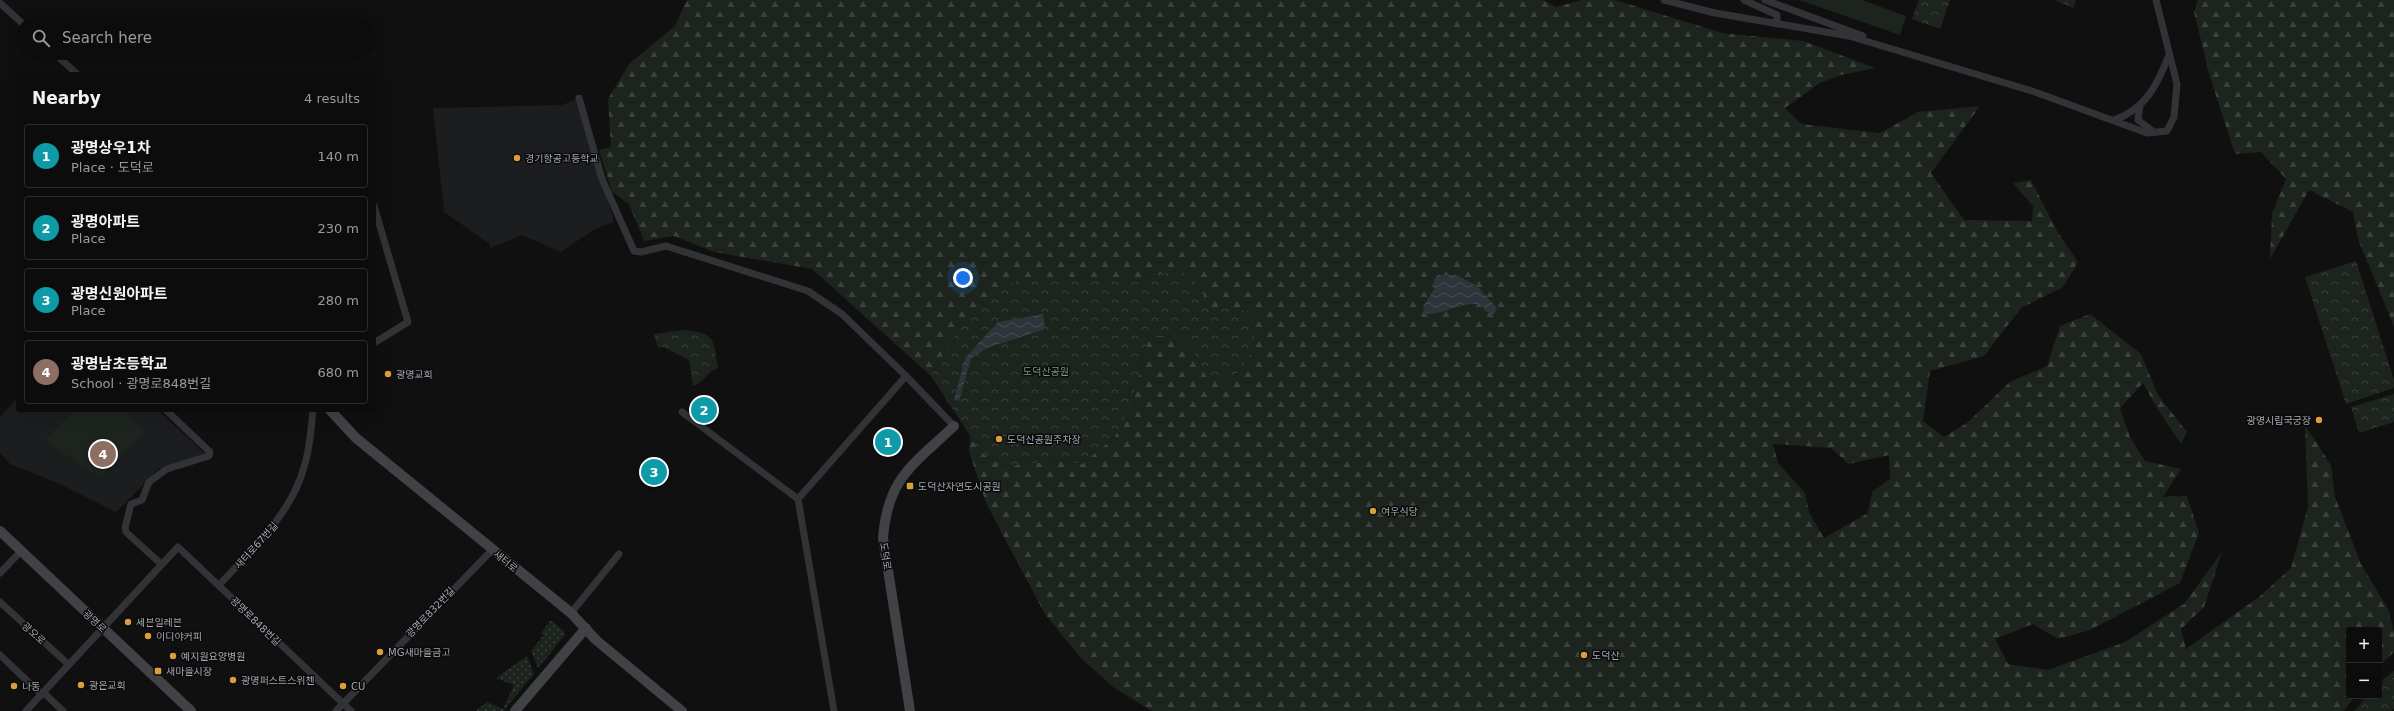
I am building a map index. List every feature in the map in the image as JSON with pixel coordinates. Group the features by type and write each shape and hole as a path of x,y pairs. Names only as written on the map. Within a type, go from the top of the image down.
{"street":[{"path":"1664,0 1715,13 1849,36 2035,92 2147,133 2167,131 2174,117 2177,84 2156,0"},
{"path":"1744,0 1777,15 1777,24"},
{"path":"1764,0 1844,28 1888,48"},
{"path":"0,3 16,18"},
{"path":"2114,120 2130,115 2158,84 2169,54"},
{"path":"62,60 75,72"},
{"path":"578,98 602,179 634,250 641,252 666,246 808,291 842,314 906,376 954,426"},
{"path":"2140,105 2138,120 2154,132"},
{"path":"376,213 408,322 376,342"},
{"path":"798,499 906,376"},
{"path":"161,564 126,532 125,528 131,504 142,500 149,482 167,469 209,456 210,452 168,412"},
{"name":"새터로67번길","path":"219,585 267,534 290,499 304,469 313,412"},
{"name":"새터로","path":"332,412 356,438 492,550 572,613 596,640 682,711"},
{"path":"682,412 798,499 827,678 834,711"},
{"name":"도덕로","path":"910,711 883,538 885,514 894,488 909,467 954,426"},
{"name":"광명로","path":"0,531 191,711"},
{"name":"광명로848번길","path":"103,628 178,547 352,711"},
{"name":"광명로832번길","path":"336,711 492,550"},
{"path":"0,573 21,551"},
{"path":"572,613 620,554"},
{"name":"광오로","path":"0,602 68,664"},
{"path":"26,711 103,628"},
{"path":"515,711 586,628"},
{"path":"0,655 63,711"}],"shaded area":[{"name":"경기항공고등학교","path":"579,98 614,222 595,229 561,252 522,235 490,248 490,244 444,212 433,108 562,105"},
{"path":"16,399 16,412 160,412 204,453 204,456 159,469 116,512 58,483 10,464 0,452 0,417"}],"green space":[{"path":"687,0 1543,0 1556,7 1582,0 1615,0 1722,33 1803,41 1875,68 1841,75 1820,83 1785,108 1801,124 1880,133 1918,112 1980,106 1931,173 1964,220 2032,221 2033,206 2013,183 2031,180 2057,231 2078,262 2063,287 2021,308 1984,356 1930,371 1923,421 1944,437 1967,423 2010,382 2047,366 2060,326 2090,314 2141,354 2158,395 2187,432 2181,444 2157,408 2143,383 2120,408 2130,437 2145,461 2181,469 2163,497 2187,496 2199,533 2180,583 2090,630 2058,639 2033,624 1995,639 2008,664 2048,670 2125,642 2184,604 2222,552 2204,607 2181,629 2186,649 2259,597 2291,568 2308,507 2305,425 2331,465 2335,497 2361,564 2388,609 2394,632 2394,652 2382,663 2382,627 2346,627 2346,699 2353,699 2344,711 1152,711 1113,687 1080,657 1045,614 986,503 969,451 970,436 980,451 1001,467 1059,460 1082,464 1133,399 1149,335 1186,337 1208,379 1203,307 1180,269 1131,283 1075,277 957,331 931,376 812,269 714,252 674,236 644,241 629,204 612,192 599,150 611,147 608,99 629,64 675,26","holes":["1773,444 1831,448 1849,464 1889,455 1890,479 1872,492 1868,513 1824,538 1809,512 1805,493 1778,463"]},
{"path":"1799,0 1862,0 1906,16 1900,35"},
{"path":"1919,0 1950,0 1940,29 1912,19"},
{"path":"2055,0 2076,0 2073,8"},
{"path":"2198,0 2394,0 2394,327 2358,239 2353,212 2309,190 2270,259 2272,214 2286,179 2261,152 2235,154 2210,77 2194,12"},
{"path":"2356,261 2394,380 2394,388 2346,404 2305,277"},
{"name":"도덕산공원","path":"1180,269 1204,293 1203,307 1252,311 1255,349 1235,376 1208,379 1186,337 1149,335 1133,399 1115,437 1082,464 1059,460 1001,467 980,451 931,376 957,331 1006,284 1075,277 1131,283"},
{"path":"683,330 694,331 707,335 711,339 715,350 718,368 693,386 689,360 663,347 658,348 654,334"},
{"path":"2394,394 2394,422 2359,433 2351,407"},
{"path":"72,412 125,412 143,428 143,434 99,477 45,440"},
{"path":"551,620 564,631 565,635 538,668 531,651 544,635 541,633"},
{"path":"527,656 534,674 503,711 476,711 487,702 503,709 514,685 496,678"},
{"path":"2394,671 2394,709 2390,711 2354,711 2364,699 2382,699 2382,680"}],"water":[{"path":"1438,275 1457,275 1477,286 1497,308 1494,314 1485,311 1483,306 1475,304 1468,304 1432,314 1424,313 1423,307 1434,289 1434,280"},
{"path":"1043,314 1045,329 987,348 971,358 959,401 954,400 965,358 998,322"}],"place":[{"name":"경기항공고등학교","path":"517,158"},
{"name":"광명교회","path":"388,374"},
{"name":"광명아파트","path":"704,410"},
{"name":"광명시립국궁장","path":"2319,420"},
{"name":"도덕산공원주차장","path":"999,439"},
{"name":"광명상우1차","path":"888,442"},
{"name":"광명남초등학교","path":"103,454"},
{"name":"광명신원아파트","path":"654,472"},
{"name":"도덕산자연도시공원","path":"910,486"},
{"name":"여우식당","path":"1373,511"},
{"name":"세븐일레븐","path":"128,622"},
{"name":"이디야커피","path":"148,636"},
{"name":"MG새마을금고","path":"380,652"},
{"name":"도덕산","path":"1584,655"},
{"name":"예지원요양병원","path":"173,656"},
{"name":"새마을시장","path":"158,671"},
{"name":"광명퍼스트스위첸","path":"233,680"},
{"name":"광은교회","path":"81,685"},
{"name":"나동","path":"14,686"},
{"name":"CU","path":"343,686"}]}
